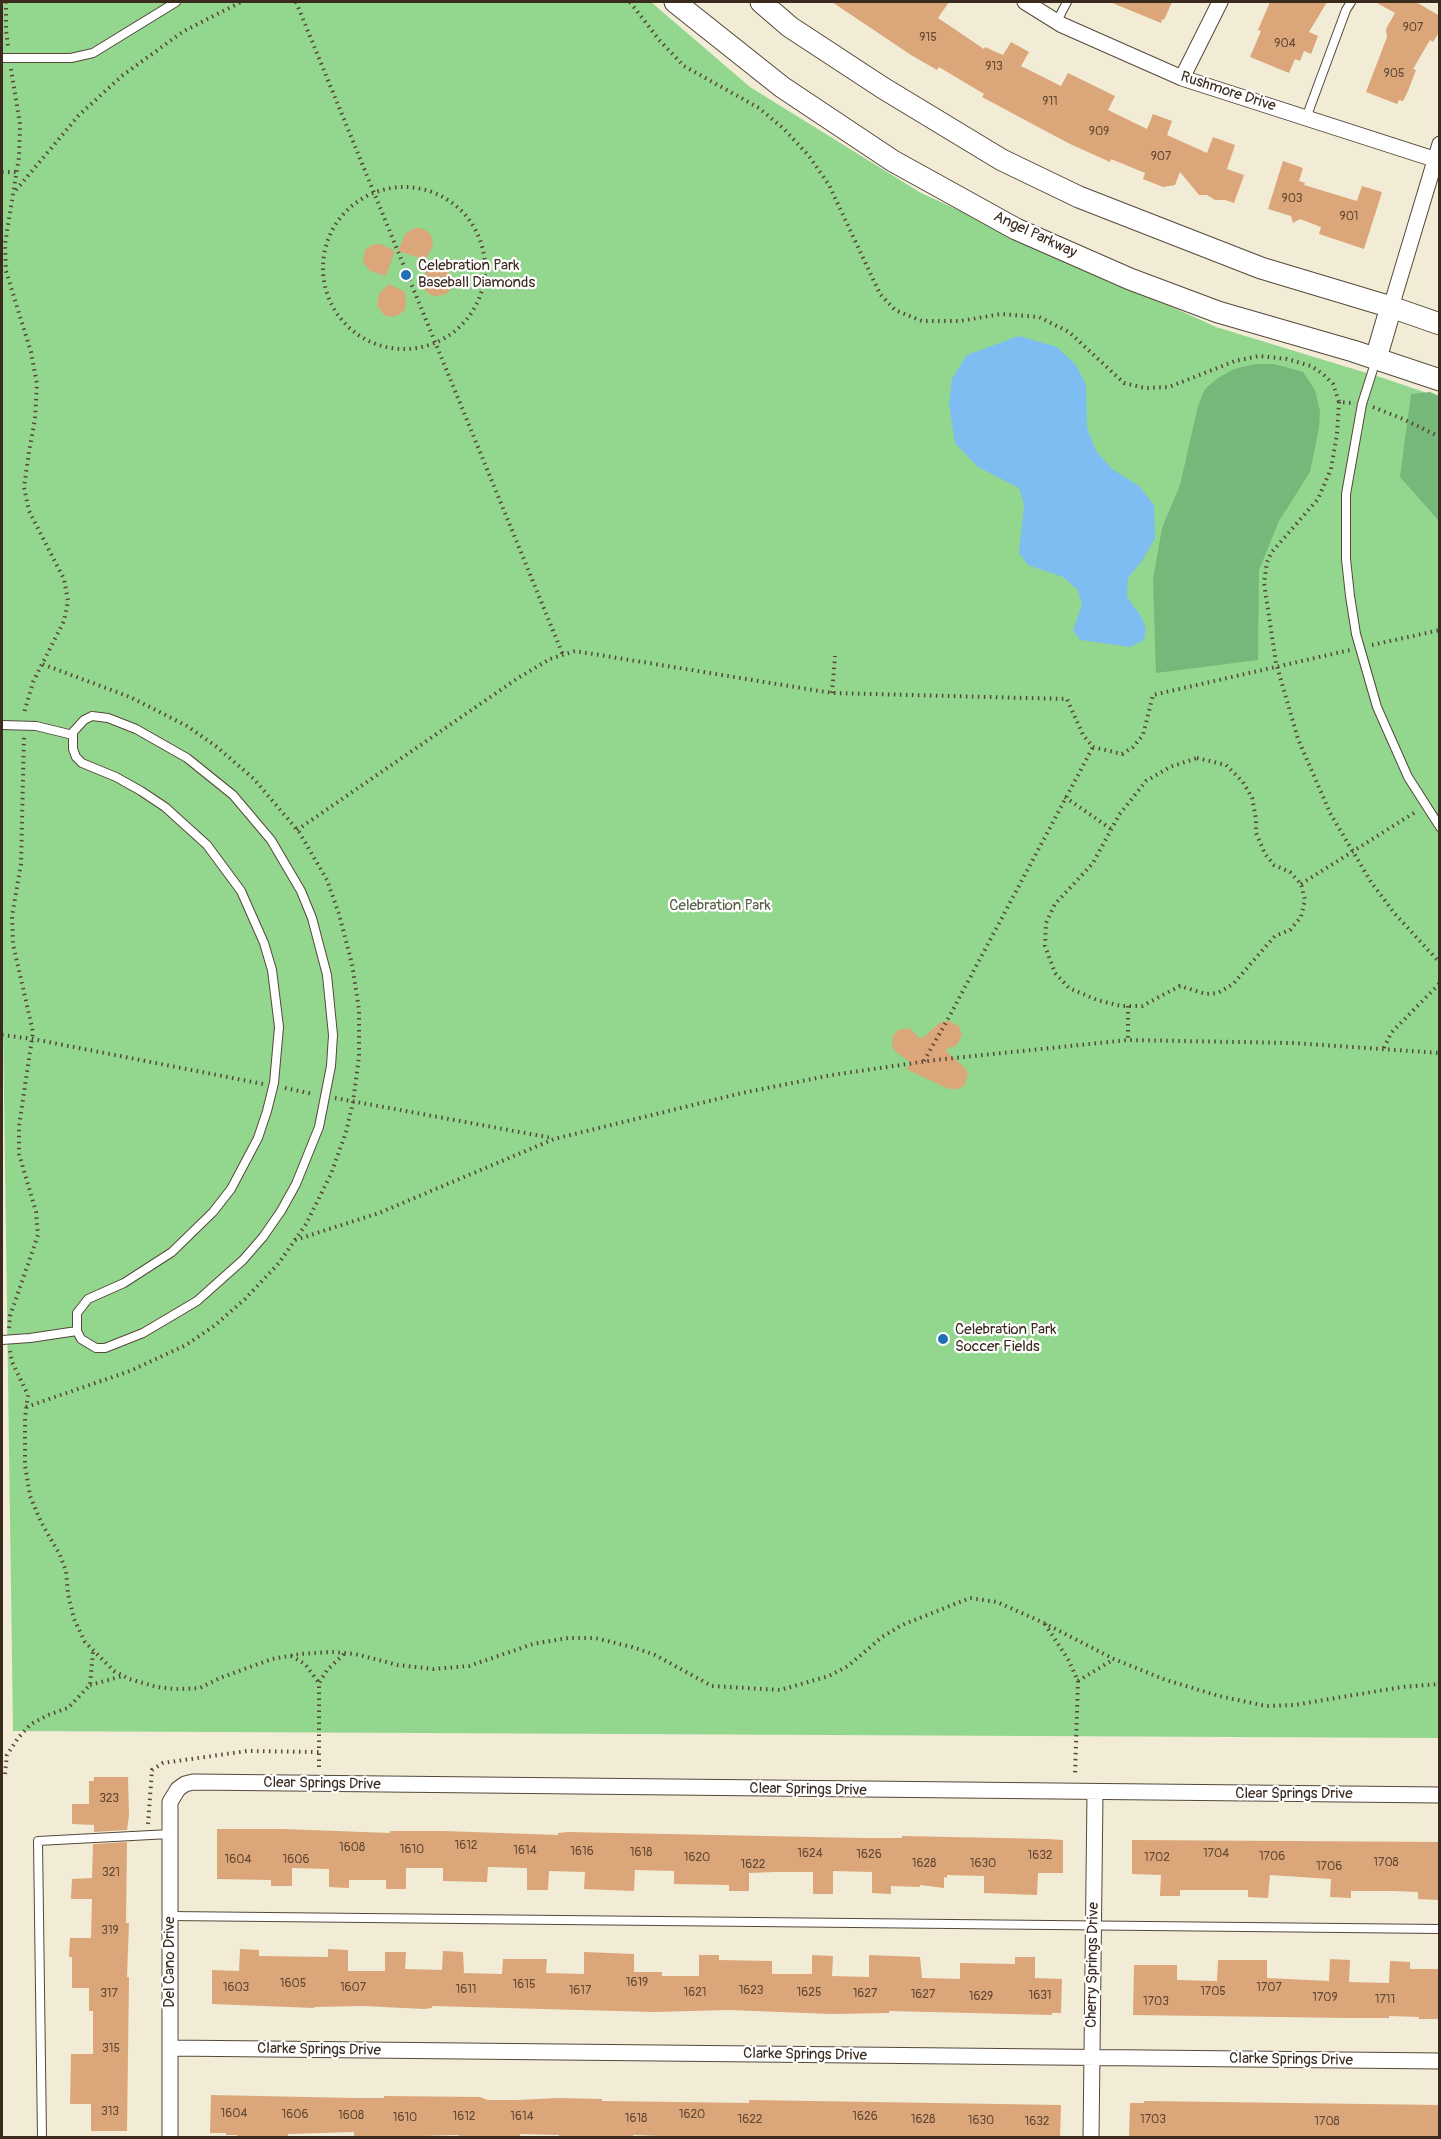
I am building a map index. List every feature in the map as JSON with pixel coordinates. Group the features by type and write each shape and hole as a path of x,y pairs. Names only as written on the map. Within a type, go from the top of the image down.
{"main road":[{"name":"Angel Parkway","path":"675,2 782,87 893,161 1017,229 1131,279 1218,312 1376,358 1440,380"},
{"path":"761,2 790,27 883,88 1002,160 1079,197 1261,268 1440,324"},
{"path":"1376,358 1391,307"}],"street":[{"name":"Rushmore Drive","path":"1024,2 1057,21 1182,78 1437,160"},
{"path":"1182,78 1220,2"},
{"path":"1391,307 1440,144"},
{"name":"Clear Springs Drive","path":"178,1788 193,1782 1440,1796"},
{"name":"Del Cano Drive","path":"170,2138 170,1802 178,1788"},
{"name":"Cherry Springs Drive","path":"1090,2138 1095,1793"},
{"name":"Clarke Springs Drive","path":"170,2048 1440,2061"}],"lane":[{"path":"6,58 71,58 93,53 176,2"},
{"path":"1057,21 1067,2"},
{"path":"1306,118 1351,2"},
{"path":"1376,358 1362,404 1346,494 1344,521 1350,596 1360,648 1377,707 1425,806 1440,827"},
{"path":"100,716 136,729 162,742 211,776 253,817 287,865 312,918 327,975 333,1035 326,1097 309,1156 281,1211 249,1252 220,1282 196,1301 143,1333 115,1346 105,1348 96,1348 81,1339 75,1322 81,1305 149,1268 172,1252 207,1219 231,1189 258,1138 267,1111 275,1074 279,1027 275,989 264,943 249,908 225,867 207,845 165,807 116,777 82,763 73,749 73,735 78,725 84,720 100,716"},
{"path":"2,725 36,726 73,735"},
{"path":"5,1340 77,1331"},
{"path":"42,2138 38,1841 170,1834"},
{"path":"170,1916 1440,1929"}],"path":[{"path":"6,2 6,58 20,124 17,172 5,244 6,271 31,352 37,384 36,419 28,452 24,487 29,511 64,579 68,601 64,621 33,682 24,708 21,864 12,916 13,944 33,1032 19,1126 19,1154 36,1212 38,1235 10,1316 5,1340 12,1362 28,1395 25,1465 30,1496 41,1522 60,1555 66,1571 68,1594 75,1619 85,1642 114,1671 123,1676 157,1687 175,1689 200,1688 220,1678 272,1659 290,1656 331,1652 398,1665 433,1669 469,1666 533,1644 568,1638 595,1638 656,1655 712,1686 780,1690 829,1676 848,1666 882,1637 902,1625 970,1598 997,1602 1114,1659 1166,1680 1266,1706 1294,1706 1402,1687 1440,1684"},
{"path":"14,193 78,115 123,75 184,31 241,2"},
{"path":"296,2 563,655"},
{"path":"630,2 660,41 684,66 759,108 784,129 810,156 829,185 880,294 895,310 922,321 960,321 1001,314 1039,316 1069,332 1124,383 1145,388 1169,387 1235,361 1259,356 1287,359 1311,366 1333,384 1339,402 1337,434 1331,469 1318,499 1271,553 1266,562 1264,583 1269,623 1285,702 1309,768 1330,813 1352,852 1395,914 1440,963"},
{"path":"2,172 17,172"},
{"path":"405,187 436,193 462,211 480,237 486,268 480,299 462,326 436,343 404,350 373,343 346,326 328,299 322,267 329,236 347,210 374,192 405,187"},
{"path":"1339,402 1362,404 1403,419 1440,437"},
{"path":"297,830 518,678 550,659 575,651 832,693 1067,699 1083,735 1093,747 1122,754 1133,747 1143,735 1153,695 1440,630"},
{"path":"832,693 835,656"},
{"path":"26,1407 130,1371 186,1344 214,1326 245,1299 279,1263 296,1240 331,1174 346,1132 359,1057 359,1009 350,954 327,880 297,830 254,779 217,747 187,726 130,697 42,664"},
{"path":"924,1062 1093,747"},
{"path":"1197,758 1226,765 1243,782 1252,798 1256,833 1269,860 1274,865 1290,872 1301,884 1305,900 1301,917 1290,930 1275,936 1233,984 1218,993 1206,994 1180,986 1142,1006 1121,1006 1097,1000 1069,988 1055,973 1045,946 1046,923 1055,904 1093,863 1119,814 1146,781 1170,767 1197,758"},
{"path":"1065,796 1111,829"},
{"path":"1301,884 1425,806"},
{"path":"1384,1048 1391,1033 1440,984"},
{"path":"1128,1006 1128,1040"},
{"path":"296,1240 379,1213 554,1139 742,1093 832,1075 924,1062 1128,1040 1293,1043 1440,1053"},
{"path":"1044,1623 1069,1661 1077,1681 1075,1793"},
{"path":"90,1685 93,1651"},
{"path":"148,1826 152,1770 163,1763 247,1751 319,1752 319,1683 327,1670 345,1654"},
{"path":"290,1656 305,1664 319,1683"},
{"path":"1077,1681 1114,1659"},
{"path":"5,1774 7,1755 18,1738 32,1724 68,1708 90,1685 123,1676"}],"green space":[{"name":"Celebration Park","path":"2,2 651,2 750,87 921,193 1216,327 1439,397 1439,1738 13,1731 2,956"},
{"path":"1255,364 1274,364 1303,372 1315,390 1320,411 1310,472 1279,521 1259,570 1258,660 1156,673 1153,579 1162,528 1180,485 1198,406 1205,389 1218,378 1234,369"},
{"path":"1430,392 1439,396 1439,521 1400,477 1411,394"}],"water":[{"path":"1019,336 1057,347 1076,365 1086,385 1087,427 1096,451 1112,469 1139,486 1154,505 1155,538 1142,561 1128,578 1127,597 1141,616 1146,629 1144,640 1130,647 1080,640 1073,630 1082,605 1078,590 1063,577 1028,565 1019,553 1024,505 1019,488 978,467 955,443 949,404 952,379 967,355"}],"building":[{"path":"832,2 949,2 938,18 984,49 985,47 1003,55 1011,42 1029,52 1021,66 1061,86 1068,73 1115,96 1108,110 1147,129 1153,114 1172,121 1167,135 1207,153 1213,137 1235,145 1227,169 1244,175 1234,203 1199,195 1180,172 1175,185 1163,187 1143,179 1145,173 1111,159 1110,162 1068,143 982,97 984,94 939,67 937,70 911,55"},
{"path":"1110,2 1172,2 1161,23"},
{"path":"1270,2 1327,2 1309,32 1318,36 1311,54 1304,51 1300,61 1295,59 1289,73 1250,57"},
{"path":"1375,2 1416,2 1440,16 1440,31 1433,42 1430,40 1413,69 1416,70 1403,101 1399,100 1397,104 1366,92 1387,37 1386,29 1395,13"},
{"path":"1283,161 1303,168 1299,181 1305,183 1304,185 1357,201 1362,186 1382,192 1364,249 1319,234 1321,227 1300,219 1293,223 1291,216 1268,209"},
{"path":"415,228 427,231 432,237 433,244 426,260 398,251 405,234"},
{"path":"374,244 380,244 395,251 386,276 370,271 363,262 365,250"},
{"path":"430,262 447,270 451,276 450,291 444,295 430,295 423,288 423,279"},
{"path":"389,284 405,292 406,304 404,311 390,317 384,315 377,305 379,294"},
{"path":"949,1021 959,1026 962,1035 957,1045 945,1050 965,1068 968,1074 964,1086 957,1089 949,1089 906,1069 911,1063 895,1051 892,1045 893,1035 898,1030 909,1028 921,1039 941,1022"},
{"path":"94,1777 128,1777 127,1830 94,1832 94,1825 72,1824 72,1804 89,1804 89,1781 94,1781"},
{"path":"217,1829 390,1833 390,1831 444,1831 558,1835 558,1833 568,1832 1048,1839 1063,1840 1063,1873 1038,1873 1037,1895 984,1893 984,1876 947,1875 947,1878 944,1877 944,1888 920,1885 920,1887 891,1886 891,1894 872,1893 872,1872 833,1871 833,1894 813,1894 813,1872 749,1873 749,1891 729,1891 729,1885 674,1884 674,1871 635,1870 634,1891 584,1889 585,1872 549,1871 548,1890 527,1890 527,1868 488,1867 487,1882 443,1881 443,1868 406,1868 406,1889 386,1889 386,1880 349,1880 349,1888 329,1887 329,1869 292,1868 292,1886 271,1886 271,1880 217,1879"},
{"path":"1132,1840 1440,1842 1439,1900 1418,1899 1418,1892 1393,1891 1351,1891 1351,1898 1330,1897 1331,1879 1270,1875 1268,1898 1248,1897 1248,1890 1180,1890 1180,1896 1160,1896 1161,1875 1132,1874"},
{"path":"127,1842 126,1923 129,1923 127,1977 129,1977 127,2131 91,2131 91,2104 70,2104 71,2054 93,2054 93,2011 89,2011 89,1988 72,1988 72,1957 69,1957 70,1938 91,1938 92,1899 71,1899 72,1879 92,1878 93,1844"},
{"path":"240,1949 259,1950 259,1956 328,1957 328,1949 348,1950 348,1971 385,1971 385,1952 406,1952 405,1969 442,1970 443,1951 463,1952 464,1973 502,1974 503,1959 547,1959 546,1973 584,1974 584,1952 634,1954 634,1972 662,1972 662,1976 699,1976 699,1955 719,1955 719,1960 772,1961 772,1974 812,1974 812,1955 833,1956 832,1976 869,1977 869,1955 920,1957 922,1978 960,1979 960,1963 1015,1964 1015,1957 1035,1957 1035,1978 1062,1979 1061,2013 1052,2013 1052,2015 889,2011 889,2013 832,2014 728,2010 654,2012 432,2006 432,2008 424,2009 363,2006 314,2008 212,2004 212,1970 239,1971"},
{"path":"1330,1959 1350,1960 1349,1982 1389,1983 1390,1961 1410,1962 1410,1969 1439,1969 1440,2019 1389,2016 1389,2018 1349,2018 1133,2015 1134,1965 1177,1965 1177,1980 1217,1981 1218,1960 1267,1960 1267,1978 1329,1981"},
{"path":"211,2095 1061,2105 1060,2138 712,2138 633,2135 633,2138 559,2138 559,2135 520,2134 520,2138 468,2138 457,2135 354,2138 354,2132 288,2134 288,2138 237,2138 237,2135 210,2133"},
{"path":"1144,2101 1440,2105 1440,2138 1129,2137 1130,2103 1144,2103"}],"place":[{"name":"Celebration Park Baseball Diamonds","path":"406,275"},
{"name":"Celebration Park Soccer Fields","path":"943,1339"}]}
